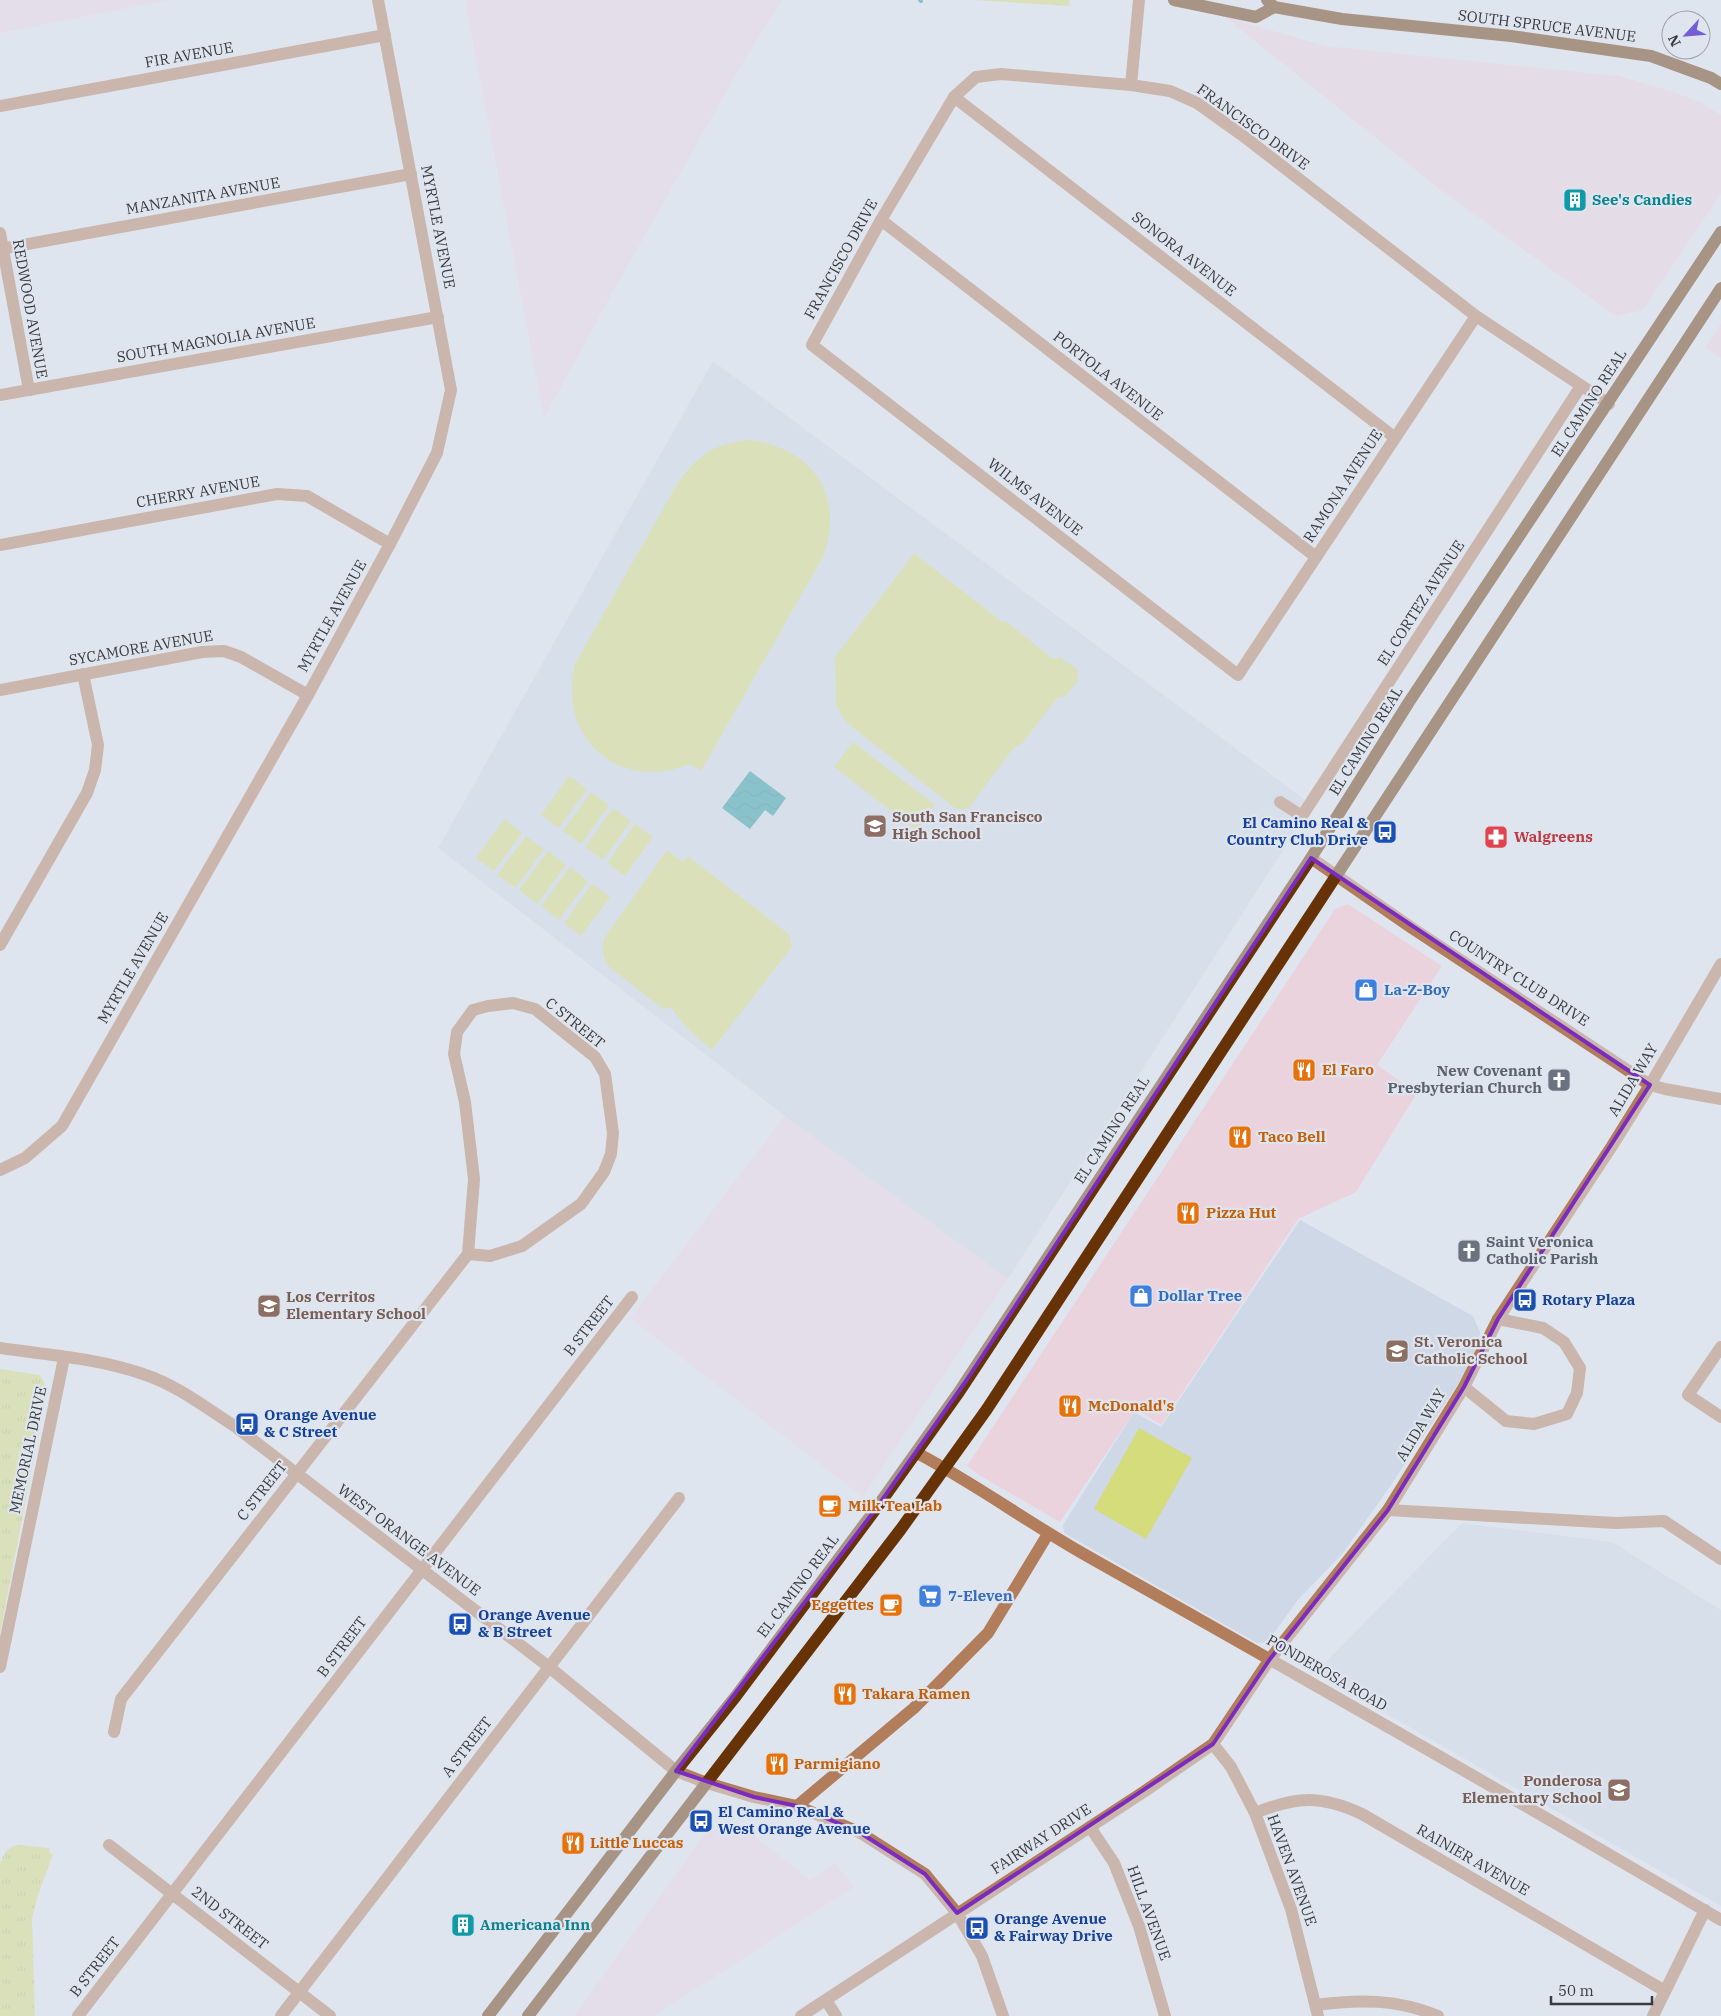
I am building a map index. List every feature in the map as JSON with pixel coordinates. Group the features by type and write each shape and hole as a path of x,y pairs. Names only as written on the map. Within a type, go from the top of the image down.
{"main road":[{"name":"SOUTH SPRUCE AVENUE","path":"1174,0 1256,17 1270,4 1342,19 1511,36 1650,56 1712,78 1721,84"},
{"name":"EL CAMINO REAL","path":"488,2016 736,1696 917,1453 1311,858 1409,702 1721,232"},
{"path":"528,2016 946,1468 1029,1345 1721,288"}],"street":[{"name":"MYRTLE AVENUE","path":"0,1170 25,1158 62,1126 308,695 437,453 451,390 378,0"},
{"path":"1131,84 1140,0"},
{"name":"FIR AVENUE","path":"0,106 385,35"},
{"name":"FRANCISCO DRIVE","path":"812,345 881,220 954,97 976,78 1001,74 1131,84 1170,91 1197,103 1242,135 1476,316 1608,404"},
{"name":"SONORA AVENUE","path":"954,97 1394,437"},
{"name":"MANZANITA AVENUE","path":"1,249 411,174"},
{"name":"PORTOLA AVENUE","path":"881,220 1316,557"},
{"name":"REDWOOD AVENUE","path":"0,233 1,249 29,390"},
{"name":"RAMONA AVENUE","path":"1238,675 1476,316"},
{"name":"SOUTH MAGNOLIA AVENUE","path":"0,395 438,317"},
{"name":"WILMS AVENUE","path":"812,345 1238,675"},
{"name":"EL CORTEZ AVENUE","path":"1280,802 1302,816 1582,386"},
{"name":"CHERRY AVENUE","path":"0,545 277,494 307,496 390,544"},
{"name":"SYCAMORE AVENUE","path":"0,690 202,652 224,651 241,657 308,695"},
{"path":"0,945 87,793 95,770 98,745 83,674"},
{"name":"COUNTRY CLUB DRIVE","path":"1311,858 1412,928 1650,1085 1721,1099"},
{"name":"ALIDA WAY","path":"1270,1659 1388,1510 1464,1387 1498,1318 1650,1085 1721,964"},
{"name":"C STREET","path":"114,1732 121,1699 468,1254 474,1179 465,1102 454,1054 457,1032 473,1010 513,1002 535,1009 595,1057 604,1074 613,1133 611,1154 604,1172 582,1204 522,1246 490,1256 468,1254"},
{"name":"B STREET","path":"78,2016 632,1297"},
{"path":"1464,1387 1506,1420 1534,1424 1567,1414 1576,1393 1580,1368 1564,1342 1544,1328 1498,1318"},
{"path":"1721,1347 1716,1368 1688,1394 1721,1418"},
{"name":"WEST ORANGE AVENUE","path":"0,1348 115,1367 143,1374 159,1380 193,1399 236,1427 295,1474 422,1569 549,1667 676,1771 707,1783 754,1797 796,1806 859,1832 925,1874 956,1913 982,1956 1003,2016"},
{"name":"MEMORIAL DRIVE","path":"0,1667 64,1358"},
{"name":"PONDEROSA ROAD","path":"917,1453 946,1468 1048,1534 1270,1659 1721,1920"},
{"name":"A STREET","path":"281,2016 679,1498"},
{"path":"1388,1510 1616,1524 1664,1522 1721,1559"},
{"path":"796,1806 914,1708 988,1633 1048,1534"},
{"name":"FAIRWAY DRIVE","path":"801,2016 956,1913 1190,1762 1213,1744 1270,1659"},
{"name":"HAVEN AVENUE","path":"1213,1744 1231,1767 1255,1813 1291,1909 1317,2010"},
{"name":"RAINIER AVENUE","path":"1255,1813 1270,1807 1313,1799 1339,1804 1362,1814 1666,1991"},
{"name":"HILL AVENUE","path":"1090,1827 1114,1863 1139,1926 1165,2016"},
{"name":"2ND STREET","path":"109,1845 330,2016"},
{"path":"1653,2016 1705,1910"},
{"path":"826,2000 836,2016"},
{"path":"1317,2010 1349,2000 1384,2001 1438,2016"}],"highlighted area":[{"path":"1311,858 1650,1085 1498,1319 1464,1387 1388,1510 1270,1659 1213,1744 957,1913 925,1874 859,1832 797,1806 754,1797 676,1771 875,1510 966,1381"}],"shaded area":[{"path":"0,0 169,0 0,33"},
{"path":"465,0 782,0 746,57 615,288 544,418"},
{"path":"1225,17 1326,46 1619,76 1671,91 1700,102 1721,115 1721,194 1643,310 1616,316 1443,192"},
{"path":"1721,323 1721,358 1705,348"},
{"name":"South San Francisco High School","path":"713,361 1312,805 1008,1279 785,1116 438,848"},
{"path":"1348,904 1442,966 1377,1065 1417,1093 1356,1192 1298,1219 1161,1425 1136,1409 1060,1522 979,1475 967,1466 1335,909"},
{"path":"785,1116 1008,1279 863,1497 630,1318"},
{"path":"1300,1220 1473,1316 1480,1332 1479,1343 1466,1372 1343,1553 1297,1601 1271,1637 1263,1643 1257,1643 1064,1533 1063,1525 1134,1412 1161,1427"},
{"name":"Ponderosa Elementary School","path":"1462,1523 1612,1542 1721,1610 1721,1906 1315,1673"},
{"path":"737,1822 810,1880 835,1863 854,1887 654,2016 574,2016 705,1834"}],"green space":[{"path":"973,0 1070,0 1069,6"},
{"path":"752,440 774,445 792,454 807,465 819,479 826,495 830,513 829,533 824,555 701,771 690,764 664,771 639,771 617,765 599,753 584,736 575,715 572,691 575,664 677,484 700,457 718,447 739,441"},
{"path":"914,553 1001,621 1007,622 1053,659 1060,657 1077,669 1078,681 1065,697 1058,697 1021,745 1015,746 968,809 956,809 846,722 836,704 835,657"},
{"path":"853,742 935,805 916,830 834,767"},
{"path":"569,776 587,789 559,828 541,815"},
{"path":"591,792 609,805 581,844 563,831"},
{"path":"613,808 631,821 603,860 585,847"},
{"path":"504,819 522,833 494,871 476,858"},
{"path":"635,824 653,837 625,876 607,863"},
{"path":"526,836 544,849 516,888 497,875"},
{"path":"667,850 683,862 688,856 790,935 792,947 712,1050 690,1030 671,1007 663,1009 608,966 603,955 605,937"},
{"path":"548,851 566,865 537,904 519,890"},
{"path":"570,867 588,881 559,920 541,906"},
{"path":"592,884 610,897 581,936 564,923"},
{"path":"0,1369 40,1375 47,1389 0,1634"},
{"path":"1139,1428 1192,1458 1146,1539 1094,1509"},
{"path":"18,1845 50,1848 49,1853 53,1854 37,1898 32,1919 35,2016 0,2016 0,1865 6,1852"}],"water":[{"path":"750,771 786,798 773,816 765,810 750,829 722,808"}],"place":[{"name":"See's Candies","path":"1575,200"},
{"name":"South San Francisco High School","path":"875,826"},
{"name":"El Camino Real & Country Club Drive","path":"1385,832"},
{"name":"Walgreens","path":"1496,837"},
{"name":"La-Z-Boy","path":"1366,990"},
{"name":"El Faro","path":"1304,1070"},
{"name":"New Covenant Presbyterian Church","path":"1559,1080"},
{"name":"Taco Bell","path":"1240,1137"},
{"name":"Pizza Hut","path":"1188,1213"},
{"name":"Saint Veronica Catholic Parish","path":"1469,1251"},
{"name":"Dollar Tree","path":"1141,1296"},
{"name":"Rotary Plaza","path":"1525,1300"},
{"name":"Los Cerritos Elementary School","path":"269,1306"},
{"name":"St. Veronica Catholic School","path":"1397,1351"},
{"name":"McDonald's","path":"1070,1406"},
{"name":"Orange Avenue & C Street","path":"247,1424"},
{"name":"Milk Tea Lab","path":"830,1506"},
{"name":"7-Eleven","path":"930,1596"},
{"name":"Eggettes","path":"891,1605"},
{"name":"Orange Avenue & B Street","path":"460,1624"},
{"name":"Takara Ramen","path":"845,1694"},
{"name":"Parmigiano","path":"777,1764"},
{"name":"Ponderosa Elementary School","path":"1619,1790"},
{"name":"El Camino Real & West Orange Avenue","path":"701,1821"},
{"name":"Little Luccas","path":"573,1843"},
{"name":"Americana Inn","path":"463,1925"},
{"name":"Orange Avenue & Fairway Drive","path":"977,1928"}]}
